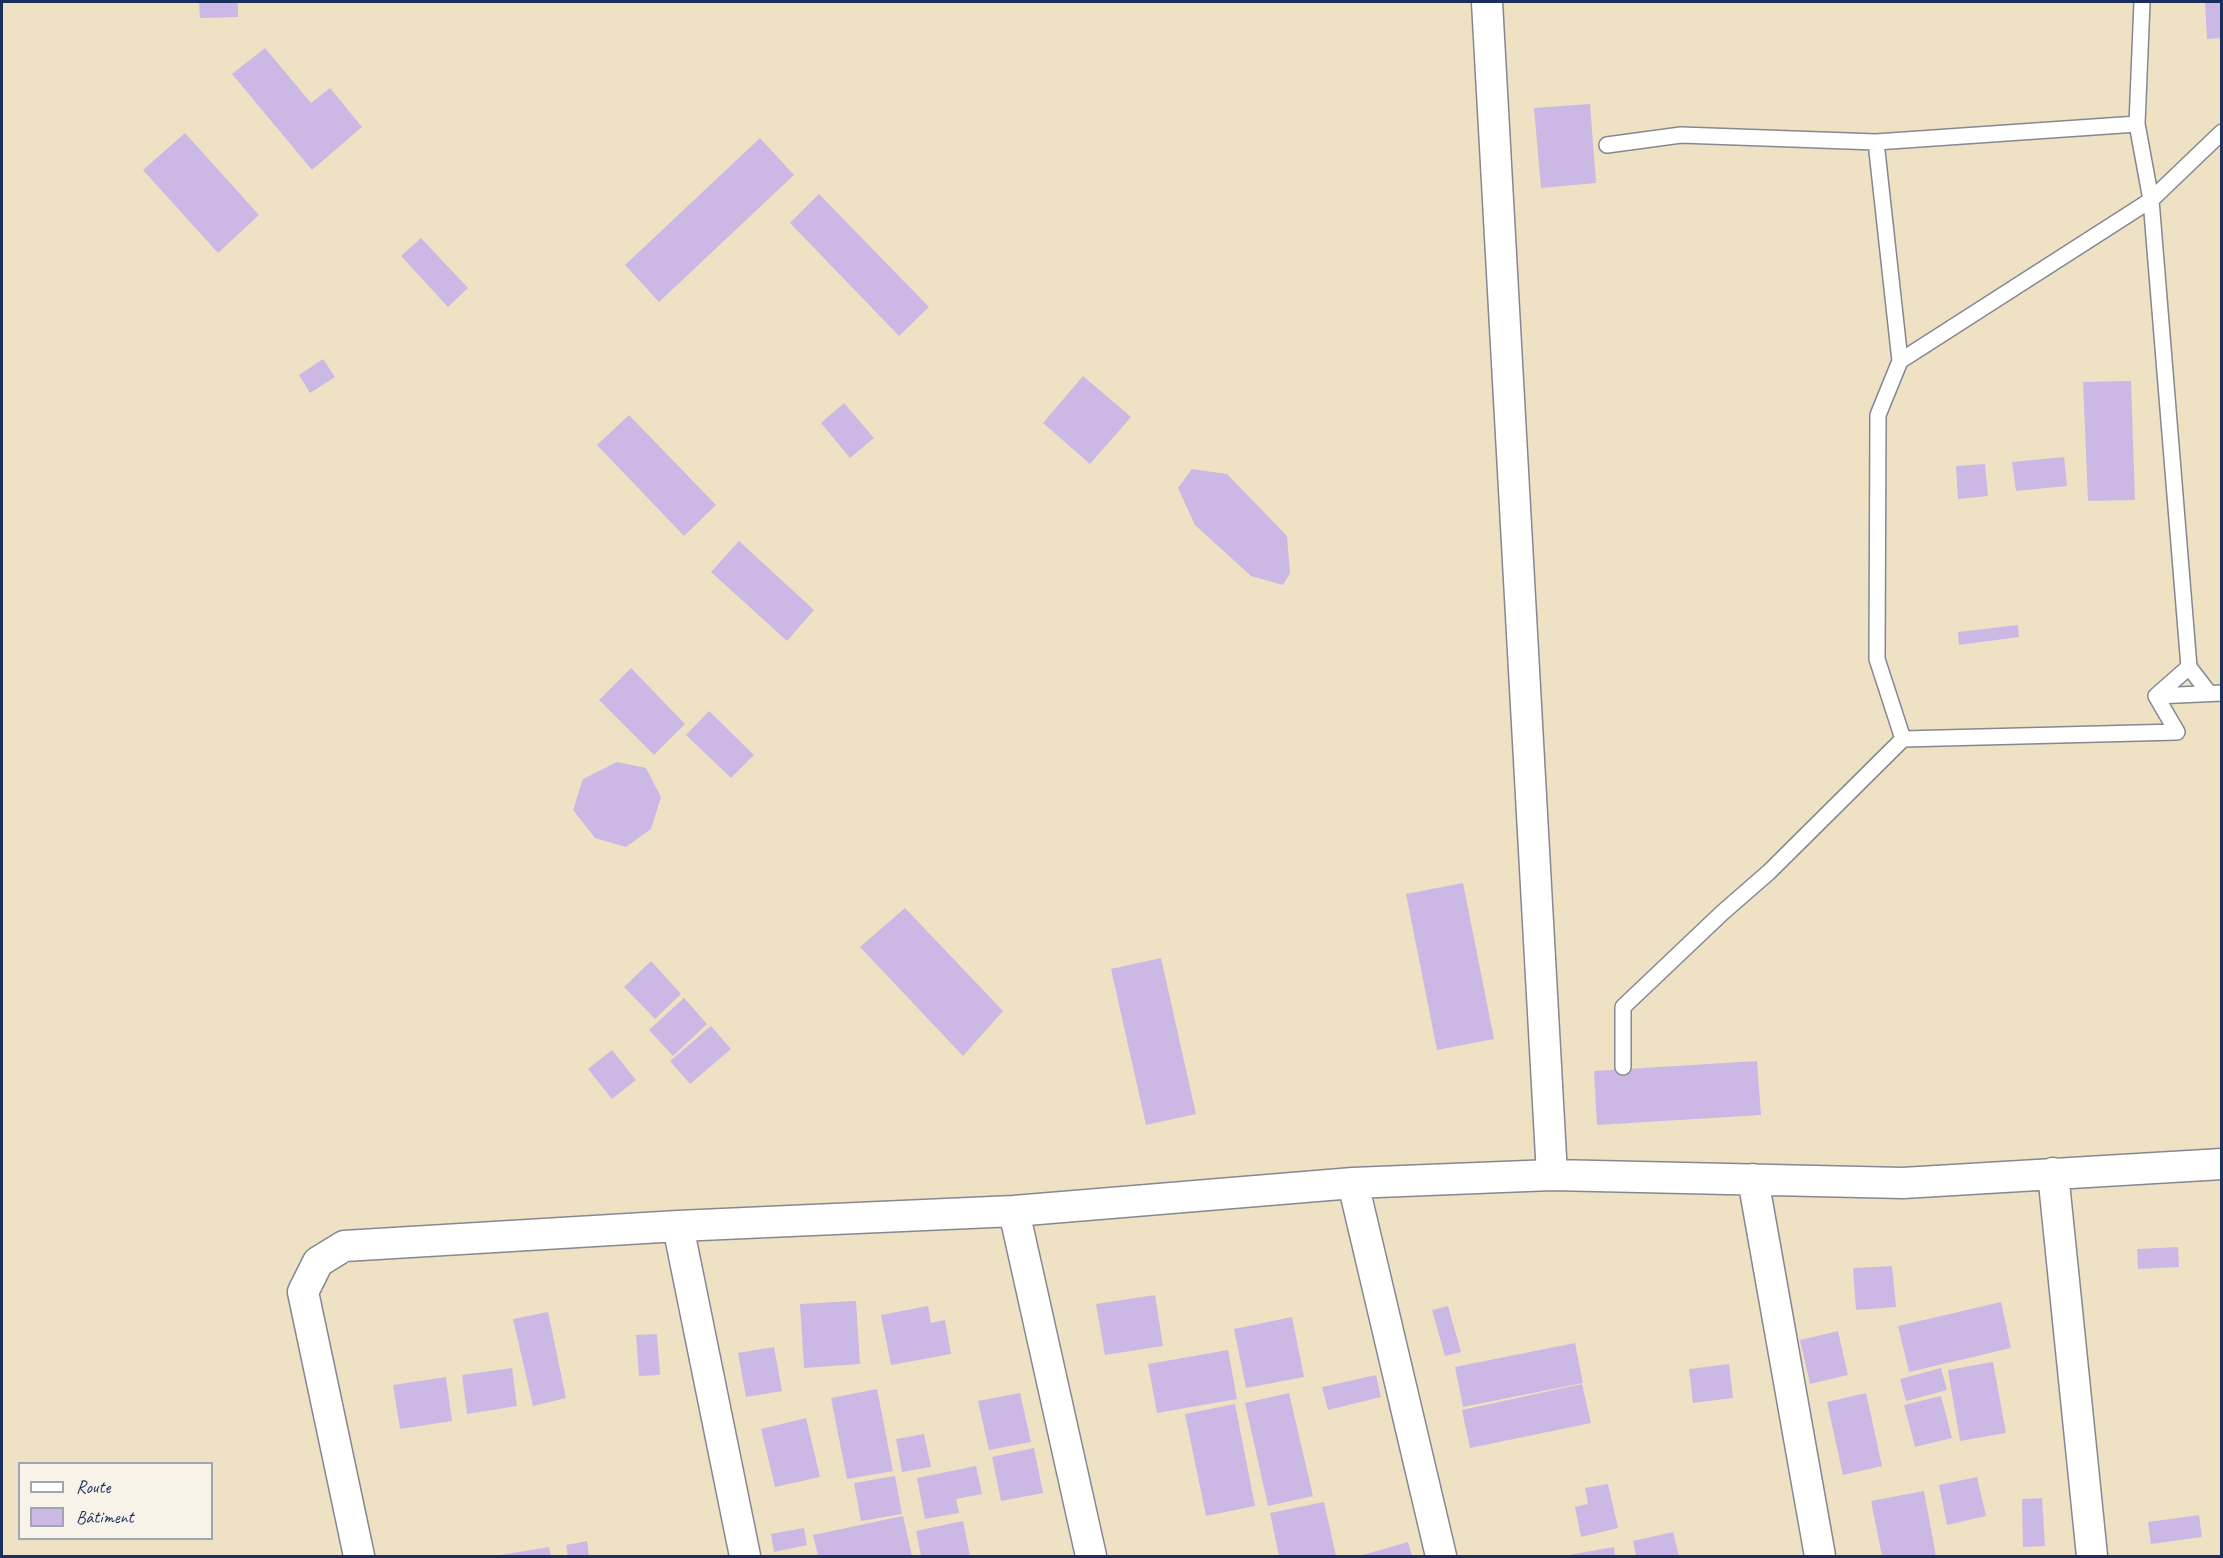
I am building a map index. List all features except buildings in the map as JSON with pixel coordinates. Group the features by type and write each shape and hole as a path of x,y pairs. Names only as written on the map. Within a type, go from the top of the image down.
{"street":[{"path":"1487,2 1552,1175"},
{"path":"359,1557 303,1292 318,1262 344,1246 678,1226 1014,1211 1353,1183 1552,1175 1903,1183 2222,1164"},
{"path":"2053,1173 2092,1557"},
{"path":"1754,1179 1820,1557"},
{"path":"1353,1183 1441,1557"},
{"path":"1014,1211 1091,1557"},
{"path":"678,1226 745,1557"}],"lane":[{"path":"2142,2 2137,124 2151,200 2189,668 2215,693"},
{"path":"1607,145 1681,135 1876,142 2137,124"},
{"path":"1900,361 2151,200 2222,132"},
{"path":"1876,142 1900,361 1878,414 1877,659 1903,739"},
{"path":"2156,696 2189,668"},
{"path":"2156,696 2215,693"},
{"path":"1623,1067 1623,1007 1722,913 1769,872 1903,739 2177,732 2156,696"}]}
